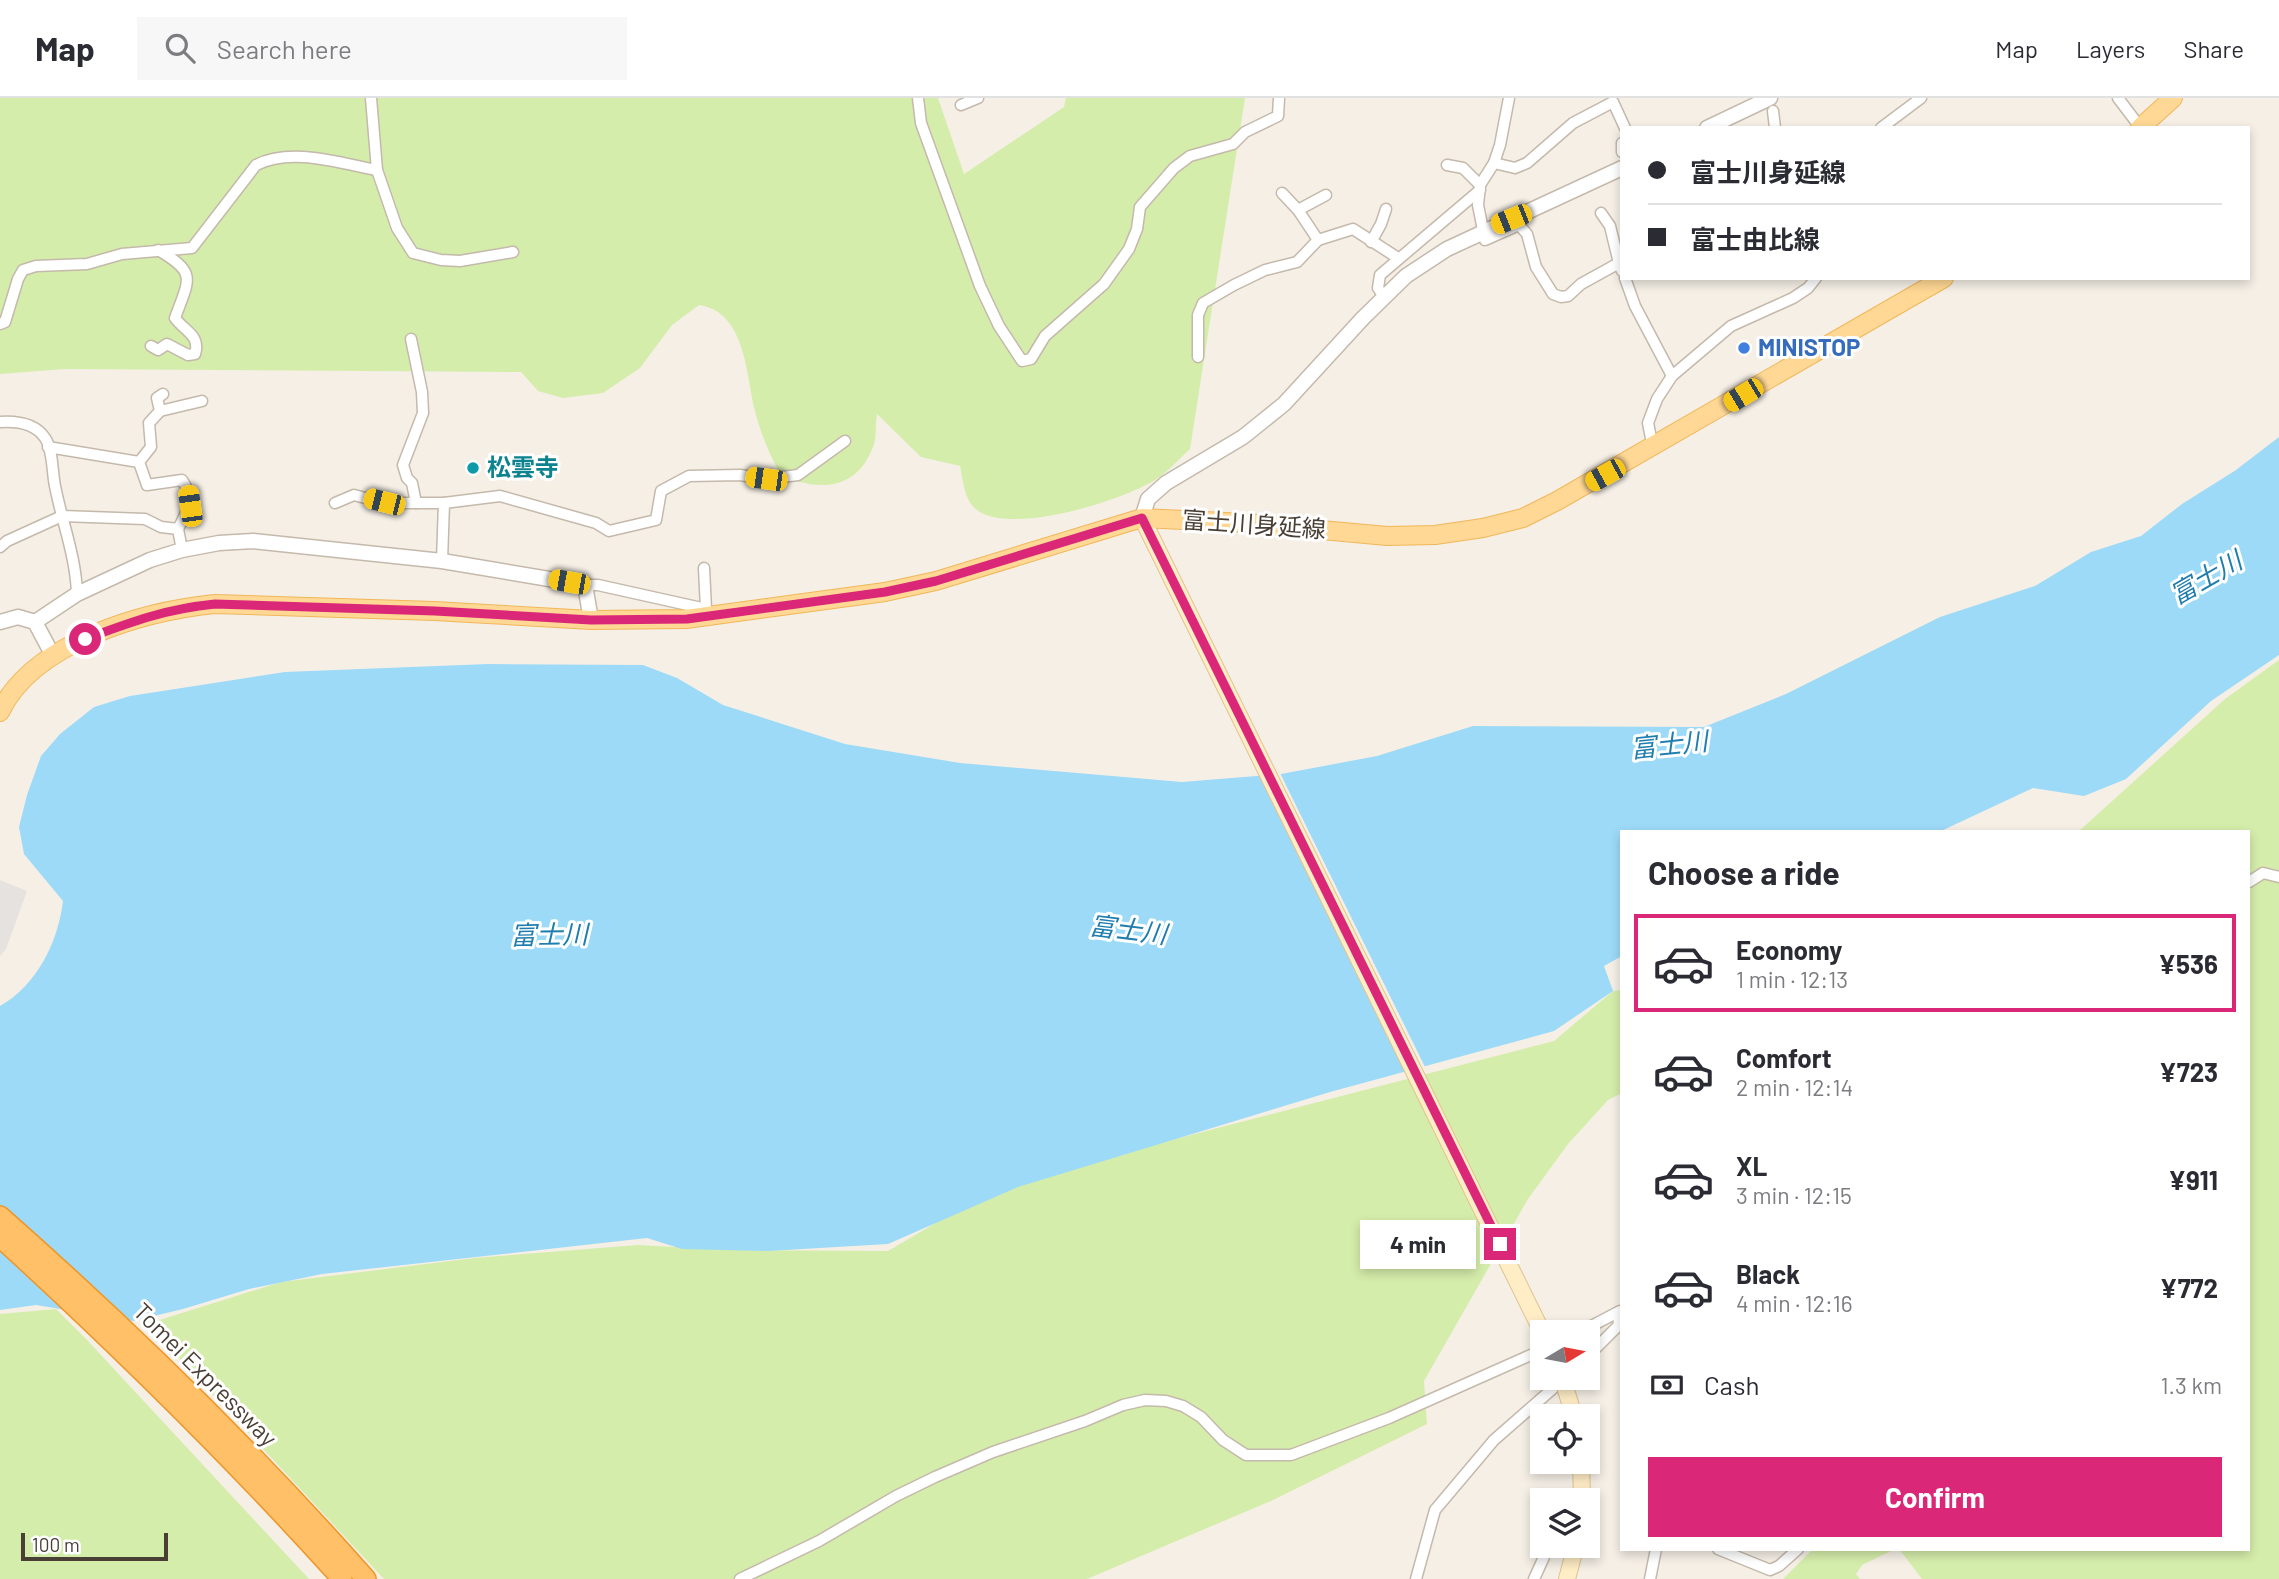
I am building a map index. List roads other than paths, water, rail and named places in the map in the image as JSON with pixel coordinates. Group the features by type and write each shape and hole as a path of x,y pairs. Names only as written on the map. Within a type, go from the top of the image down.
{"highway":[{"name":"Tomei Expressway","path":"0,1216 65,1273 237,1440 366,1579"},
{"name":"Tomei Expressway","path":"0,1237 175,1402 342,1579"}],"main road":[{"path":"2142,126 2173,98"},
{"name":"富士川身延線","path":"0,712 26,676 52,654 143,617 183,607 215,604 435,611 591,620 687,619 885,592 936,581 1142,518 1246,523 1387,536 1435,535 1483,528 1523,518 1558,501 1937,280"},
{"path":"1142,518 1536,1320"},
{"path":"1567,1579 1573,1558"}],"street":[{"path":"371,98 377,170 397,228 413,253 441,260 460,261 513,253"},
{"path":"918,98 921,123 980,286 999,326 1021,361 1031,359 1045,336 1104,284 1129,249 1137,229 1140,207 1174,168 1190,156 1233,144 1245,132 1278,116 1279,98"},
{"path":"961,105 978,98"},
{"path":"1384,298 1378,288 1380,275 1480,188 1494,163 1500,145 1509,98"},
{"path":"1884,126 1921,98"},
{"path":"2118,98 2139,126"},
{"path":"1494,163 1516,168 1527,163 1573,123 1613,102 1624,126"},
{"path":"1713,126 1772,105 1775,126"},
{"path":"0,324 5,322 23,270 87,264 122,254 192,248 256,165 269,158 283,156 314,159 377,170"},
{"path":"1447,165 1463,168 1480,188 1478,205 1485,240 1519,225 1527,234 1536,267 1553,294 1568,296 1581,284 1620,265"},
{"path":"1142,518 1149,499 1166,483 1243,437 1284,404 1406,276 1447,249 1482,231 1620,169"},
{"path":"1282,193 1298,210 1318,240"},
{"path":"1298,210 1326,195"},
{"path":"1370,242 1386,209"},
{"path":"1601,213 1610,226 1620,261"},
{"path":"1198,357 1198,316 1203,303 1265,270 1297,262 1318,240 1353,229 1398,258"},
{"path":"151,346 158,350 167,344 188,355 195,354 197,349 194,336 175,318 188,282 186,272 179,262 158,250"},
{"path":"1626,280 1635,306 1672,376"},
{"path":"1653,448 1647,423 1657,399 1672,376 1731,326 1793,298 1814,280"},
{"path":"411,339 422,392 423,413 403,466 412,483 416,503"},
{"path":"160,411 157,398 163,394"},
{"path":"139,462 151,447 149,423 160,411 202,401"},
{"path":"0,422 25,423 38,430 47,440 76,569 77,594"},
{"path":"335,503 354,495 384,502 416,503 444,503 500,496 596,523 609,531 656,520 661,491 689,476 740,475 766,479 798,475 845,440"},
{"path":"48,447 139,462"},
{"path":"139,462 147,485 181,480 187,487 190,506 177,529 183,550"},
{"path":"442,561 444,503"},
{"path":"0,547 7,541 62,516 145,519 160,527 177,529"},
{"path":"35,622 77,594 119,573 183,550 219,543 253,541 442,561 598,585 706,609 704,568"},
{"path":"585,585 591,620"},
{"path":"0,622 18,617 35,622 52,654"},
{"path":"2250,881 2263,873 2279,877"},
{"path":"1600,1322 1620,1311"},
{"path":"1600,1344 1619,1325 1620,1311"},
{"path":"740,1579 819,1541 896,1496 935,1477 993,1452 1085,1421 1122,1405 1145,1400 1167,1401 1183,1406 1201,1418 1223,1440 1246,1455 1291,1455 1389,1418 1530,1355"},
{"path":"1416,1579 1435,1510 1494,1440 1550,1390"},
{"path":"1650,1579 1656,1551"},
{"path":"1723,1551 1770,1570 1779,1566 1796,1551"},
{"path":"1534,1579 1544,1558"}],"water":[{"name":"富士川","path":"2279,437 2279,655 2211,701 2126,779 2084,796 2033,788 1943,830 1620,830 1620,957 1604,966 1613,991 1554,1031 1330,1092 1018,1187 888,1244 768,1251 682,1249 647,1238 322,1274 249,1289 133,1321 36,1305 0,1310 0,1006 25,986 44,961 56,932 63,901 24,854 19,827 41,756 60,734 94,707 130,696 285,672 488,664 643,665 677,678 723,705 845,744 960,763 1182,782 1281,774 1377,756 1473,726 1704,727 1786,694 1940,617 2035,586 2091,552 2141,536 2182,504 2236,470"}],"place":[{"name":"MINISTOP","path":"1744,348"},
{"name":"松雲寺","path":"473,468"}]}
